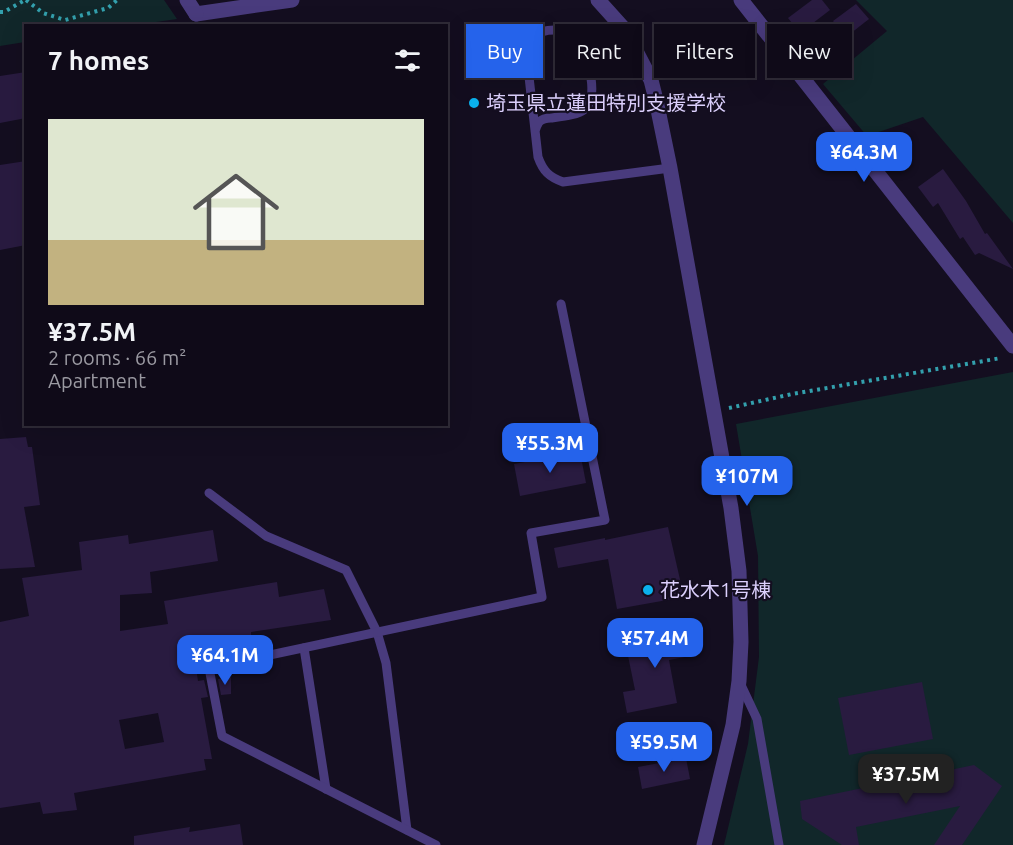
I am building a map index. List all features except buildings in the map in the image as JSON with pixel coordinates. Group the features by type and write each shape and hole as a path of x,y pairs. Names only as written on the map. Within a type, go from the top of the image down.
{"street":[{"path":"187,0 196,14 292,0"},
{"path":"598,0 625,30 651,80 670,168 731,508 739,571 741,642 739,681 733,725 704,845"},
{"path":"741,0 1013,346"}],"lane":[{"path":"535,131 539,122 544,118 576,115 584,110 591,101 593,92 586,48 581,39 566,30 541,33 534,37 528,46 527,58 535,131 538,157 543,170 552,178 563,182 670,168"},
{"path":"436,845 222,736 209,668 542,597 531,533 604,520 561,304"},
{"path":"209,494 266,536 346,570 377,632 386,663 407,830"},
{"path":"304,648 326,789"},
{"path":"739,681 757,719 779,845"}],"path":[{"path":"0,12 26,0 43,13 65,20 108,8 117,0"},
{"path":"713,411 792,394 1001,358"}],"green space":[{"path":"0,0 164,0 177,19 142,24 24,24 24,42 0,46"},
{"path":"856,0 1013,0 1013,223 923,117 867,136 823,84 830,78 852,78 852,60 887,31"},
{"path":"1013,372 1013,845 724,845 748,744 759,657 758,556 736,424"}],"place":[{"name":"埼玉県立蓮田特別支援学校","path":"474,103"},
{"name":"花水木1号棟","path":"648,590"}]}
